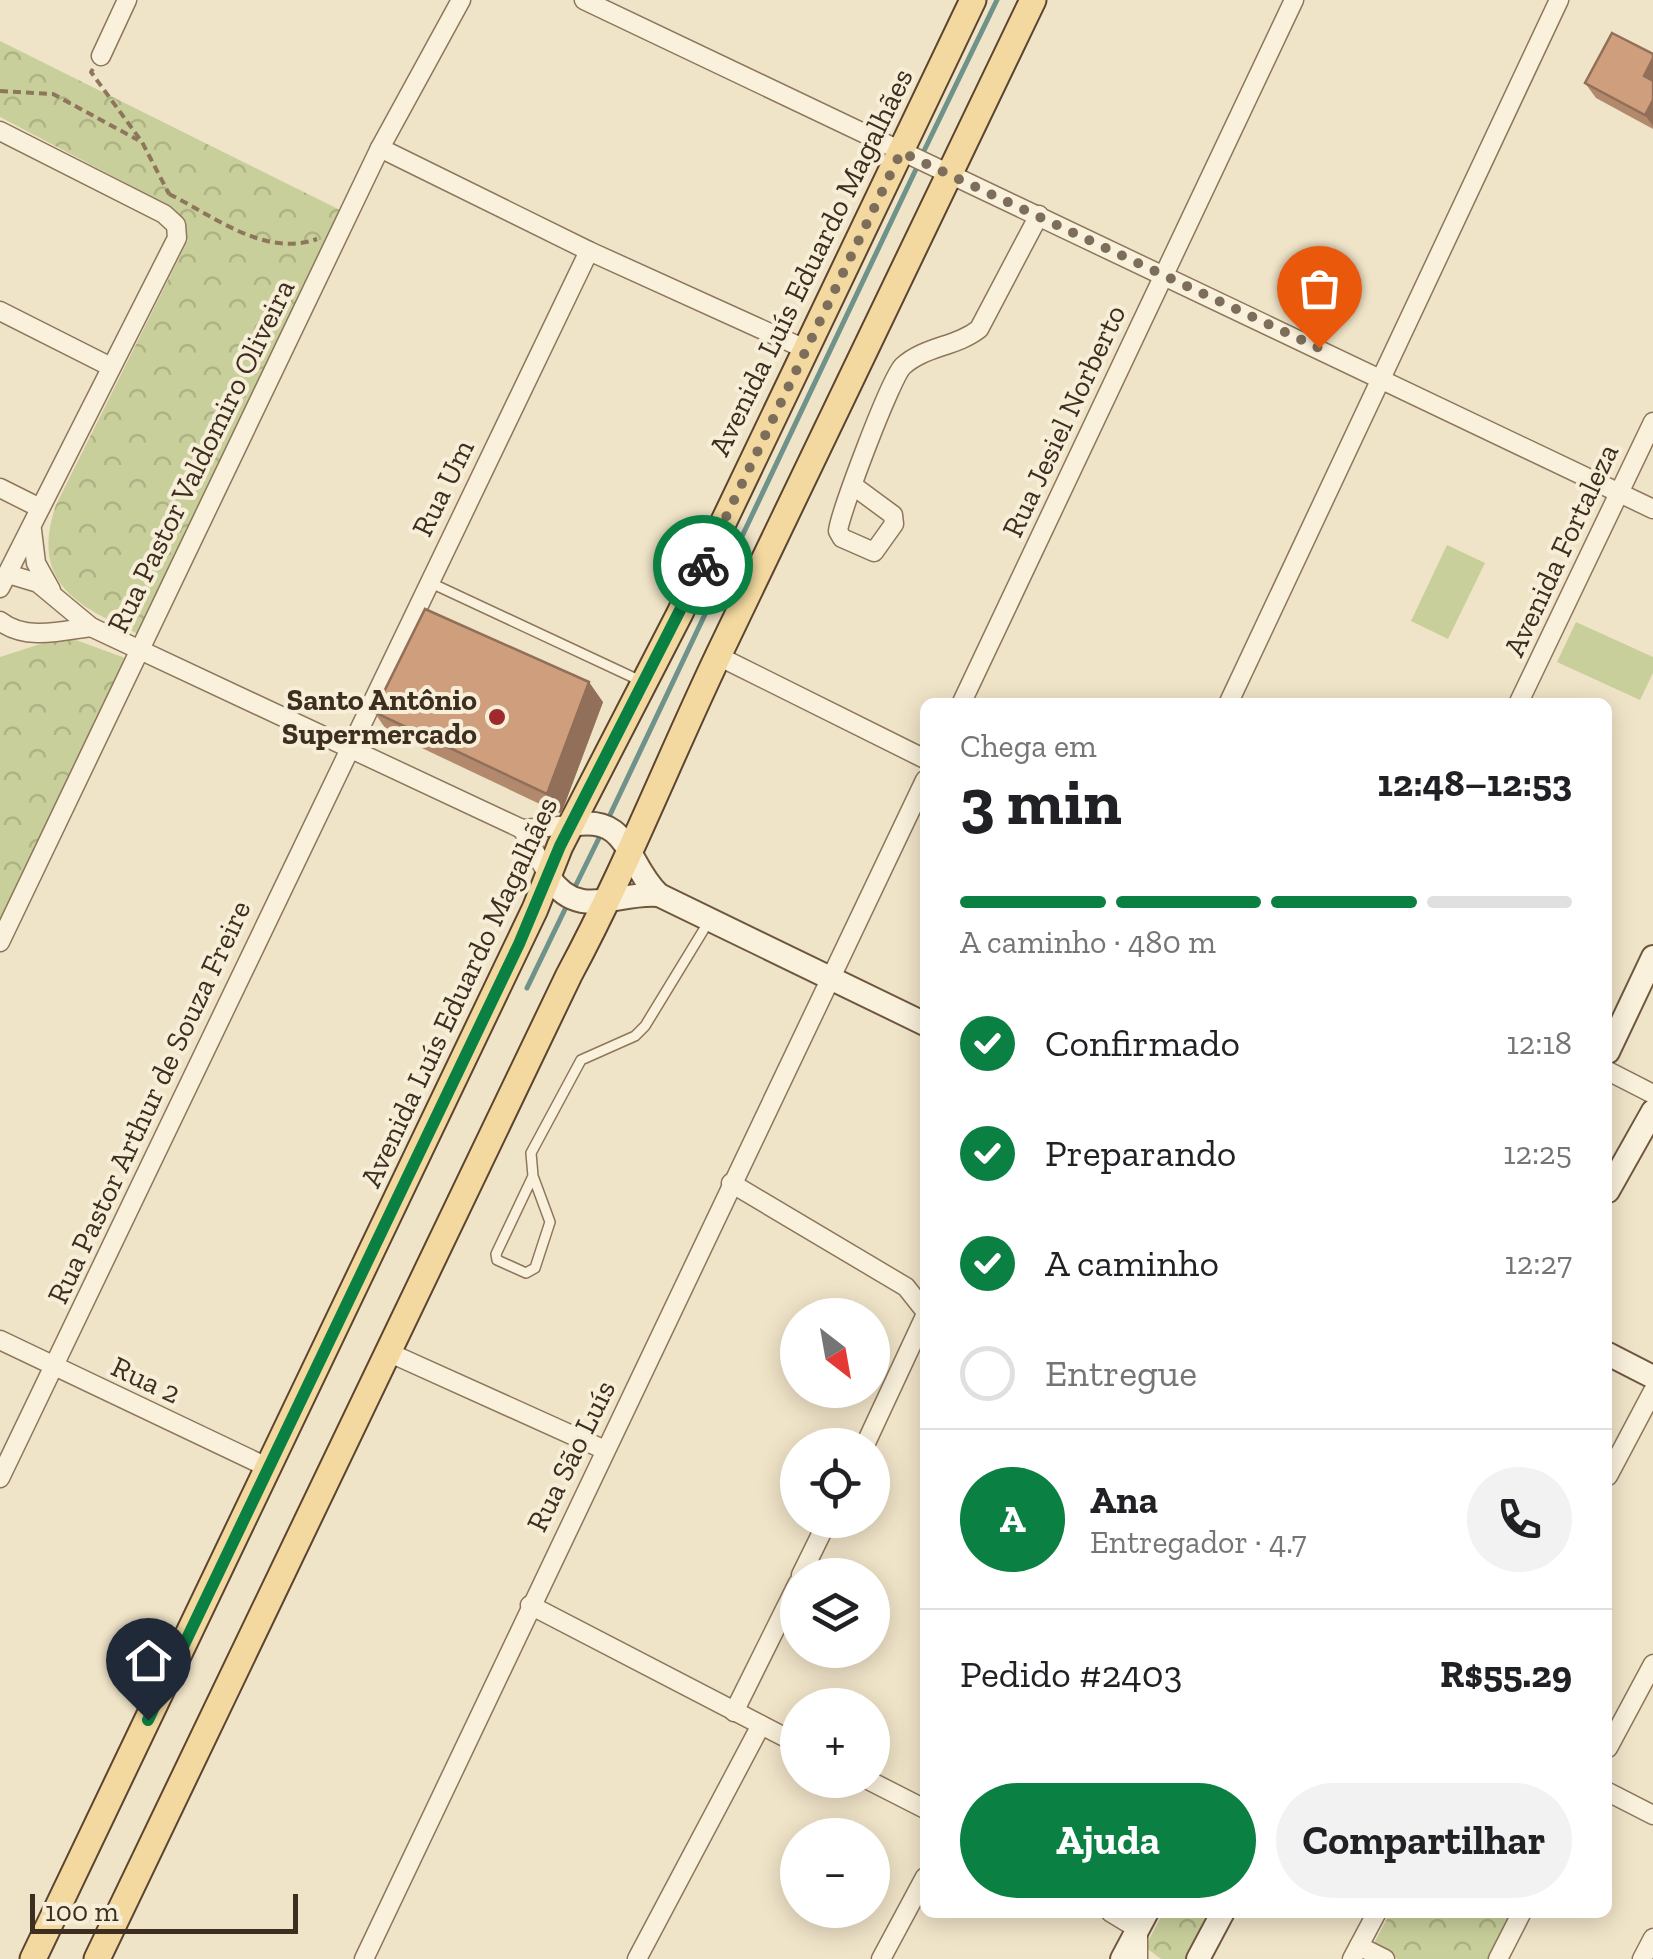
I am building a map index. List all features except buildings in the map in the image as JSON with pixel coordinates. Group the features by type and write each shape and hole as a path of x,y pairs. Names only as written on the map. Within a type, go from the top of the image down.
{"main road":[{"name":"Avenida Luís Eduardo Magalhães","path":"33,1959 805,349 908,153 973,0"},
{"path":"97,1959 390,1354 569,975 626,844 946,170 1033,0"},
{"path":"47,1959 60,1959"}],"street":[{"path":"101,56 127,0"},
{"name":"Rua Pastor Valdomiro Oliveira","path":"0,942 380,148 461,0"},
{"path":"584,0 1653,509"},
{"name":"Rua Jesiel Norberto","path":"964,698 1294,0"},
{"path":"1230,698 1559,0"},
{"path":"0,131 170,219 176,238 4,581"},
{"path":"380,148 589,251 805,349"},
{"path":"855,487 889,384 918,355 964,340 979,329 1039,215"},
{"name":"Rua Um","path":"348,749 589,251"},
{"path":"0,311 111,367"},
{"name":"Avenida Fortaleza","path":"1521,698 1616,492 1653,422"},
{"path":"0,488 36,517"},
{"path":"36,517 36,562 53,594"},
{"path":"4,581 30,579 91,628 522,829 600,822 626,844 642,877 659,895 920,1022"},
{"path":"0,621 20,632"},
{"path":"0,638 20,632 91,628"},
{"path":"718,656 920,756"},
{"name":"Rua Pastor Arthur de Souza Freire","path":"0,1478 348,749"},
{"path":"831,978 920,791"},
{"path":"522,829 552,881 572,900 601,903 633,894 659,895"},
{"path":"1612,1044 1653,958"},
{"name":"Rua São Luís","path":"364,1959 831,978"},
{"path":"1612,1074 1653,1094"},
{"path":"1612,1184 1653,1111"},
{"path":"731,1184 906,1287 920,1306"},
{"path":"873,1428 920,1324"},
{"name":"Rua 2","path":"0,1340 269,1468"},
{"path":"390,1354 605,1450"},
{"path":"1612,1356 1653,1377"},
{"path":"1612,1468 1653,1390"},
{"path":"530,1605 780,1735"},
{"path":"734,1712 780,1619"},
{"path":"1612,1741 1653,1664"},
{"path":"636,1959 761,1725"},
{"path":"890,1791 920,1806"},
{"path":"1612,1794 1653,1816"},
{"path":"881,1959 920,1886"},
{"path":"1198,1959 1219,1918"},
{"path":"1374,1918 1356,1953 1385,1959"},
{"path":"1498,1959 1519,1918"},
{"path":"1122,1959 1142,1920"},
{"path":"1138,1959 1142,1920"},
{"path":"1642,1959 1653,1938"}],"lane":[{"path":"428,582 644,683"},
{"path":"533,1176 496,1254 497,1260 526,1273 535,1268 550,1222 533,1176 531,1153 572,1073 581,1060 635,1036 645,1026 710,920"}],"path":[{"path":"101,56 91,72 142,142 170,194 170,219"},
{"path":"0,91 54,94 142,142"},
{"path":"170,194 274,244 301,245 341,229"}],"green space":[{"path":"0,41 340,210 141,635 97,614 65,589 54,573 49,532 56,505 188,240 181,218 164,203 0,117"},
{"path":"1447,545 1485,563 1448,639 1411,621"},
{"path":"1576,622 1653,657 1653,673 1640,700 1557,662"},
{"path":"65,636 128,659 0,933 0,657"},
{"path":"1160,1918 1208,1918 1186,1959 1161,1959 1145,1947"},
{"path":"1387,1918 1515,1918 1493,1959 1398,1959 1373,1945"}],"waterway":[{"path":"922,155 997,0"},
{"path":"608,819 918,165"},
{"path":"573,891 601,834"},
{"path":"527,988 569,901"}],"way so far":[{"path":"703,565 901,152 940,166 1319,348"}],"place":[{"name":"Santo Antônio Supermercado","path":"497,717"}],"route":[{"path":"148,1720 519,944 560,846 703,565"}]}
